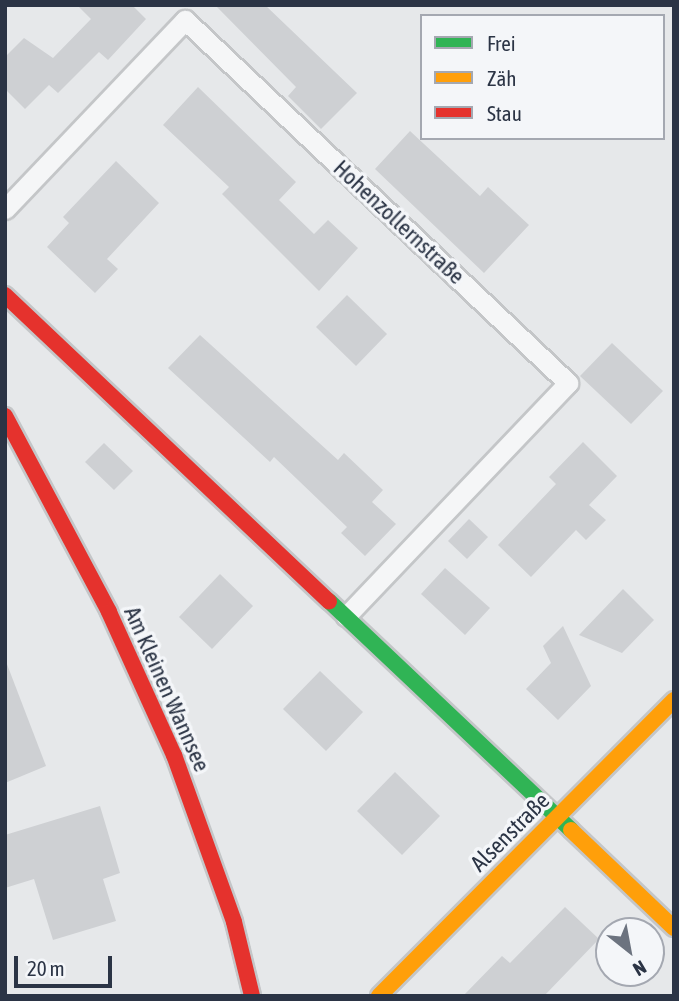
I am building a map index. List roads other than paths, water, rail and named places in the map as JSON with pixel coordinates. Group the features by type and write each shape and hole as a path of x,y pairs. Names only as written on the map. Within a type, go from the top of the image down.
{"street":[{"path":"5,295 674,929"},
{"name":"Am Kleinen Wannsee","path":"5,416 109,612 174,755 234,922 252,996"},
{"name":"Alsenstraße","path":"379,996 674,699"}],"lane":[{"name":"Hohenzollernstraße","path":"5,209 185,20 568,383 346,616"}]}
